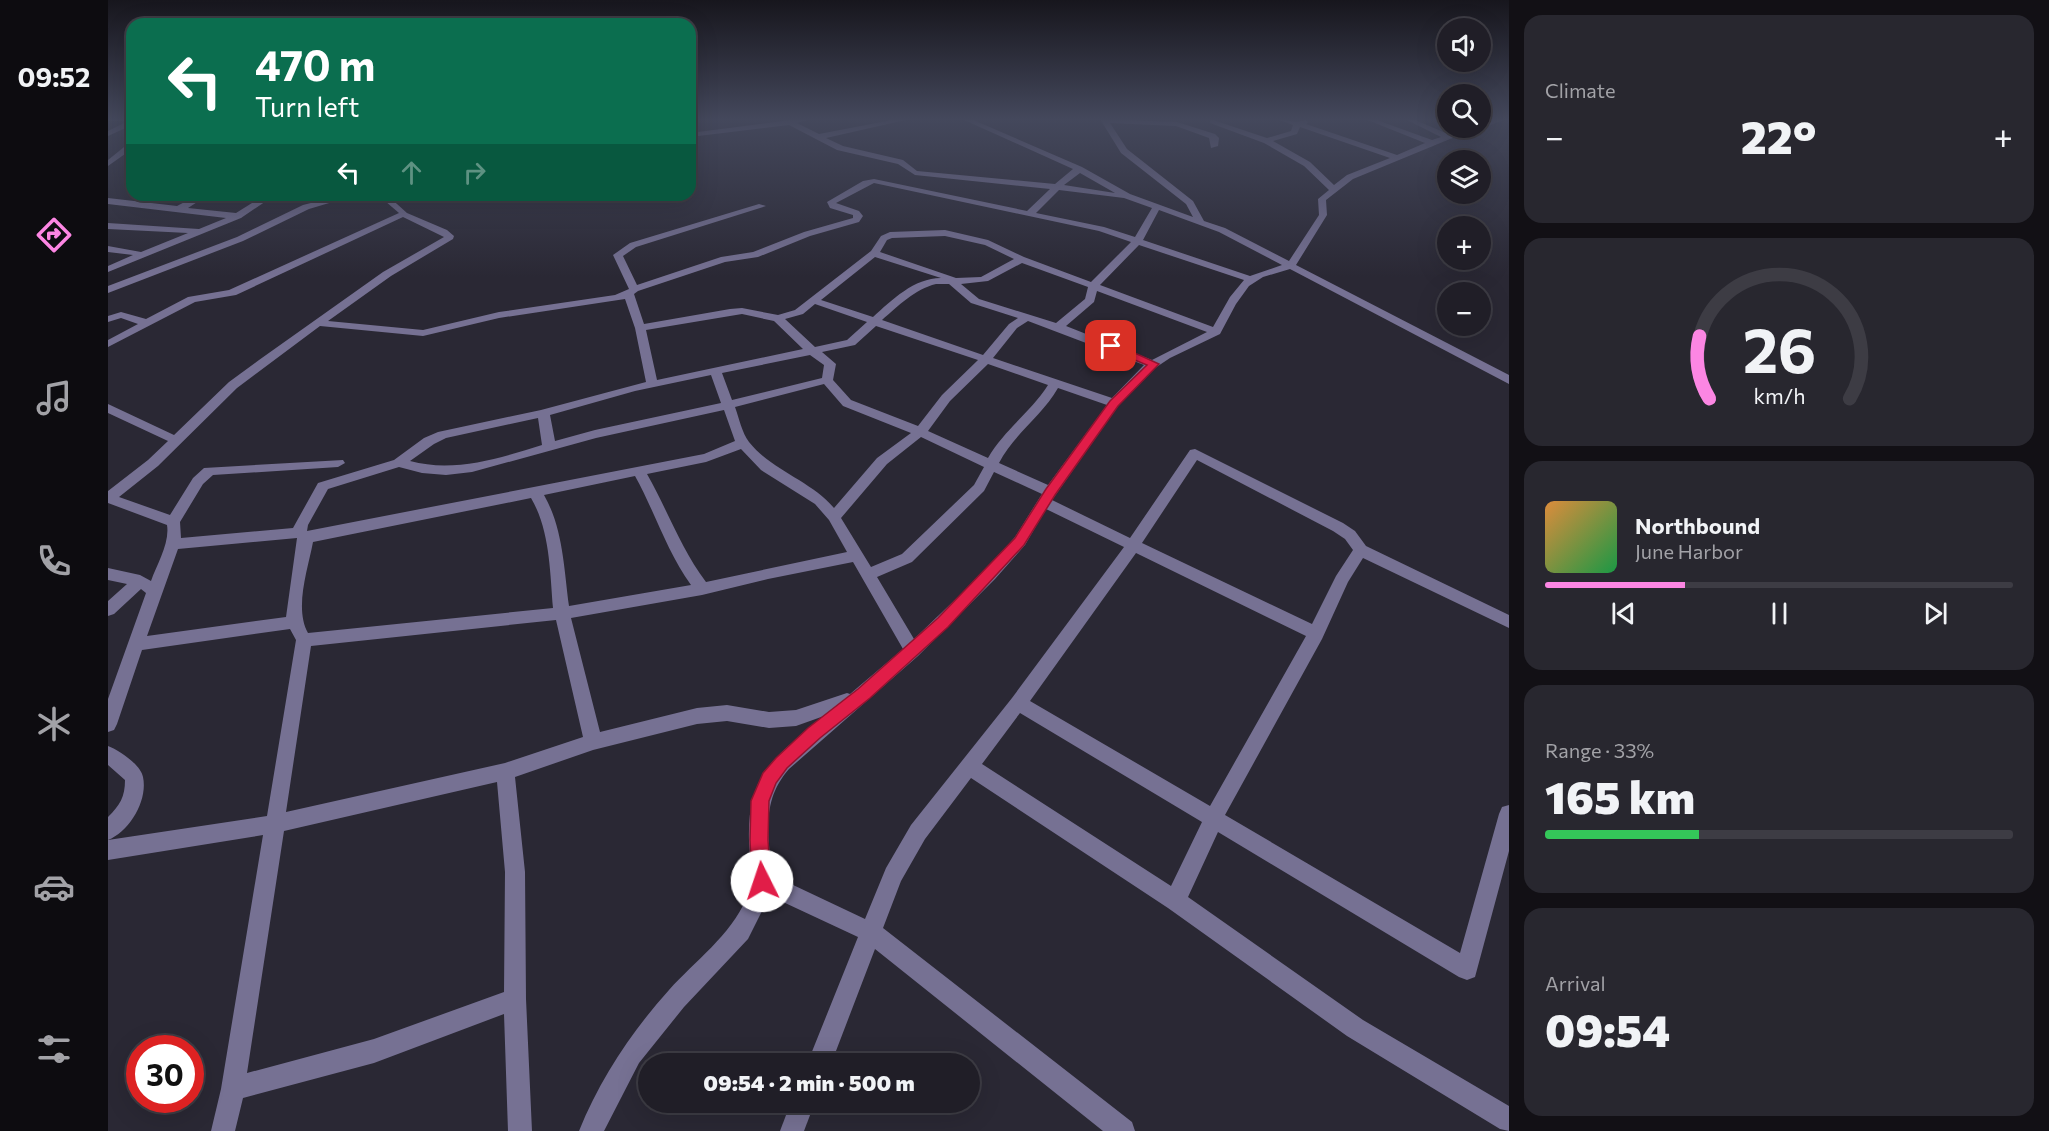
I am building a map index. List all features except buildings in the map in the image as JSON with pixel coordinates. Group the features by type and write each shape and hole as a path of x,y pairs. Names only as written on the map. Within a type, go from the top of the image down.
{"street":[{"path":"898,186 906,172"},
{"path":"916,172 1014,181 1127,196"},
{"path":"1029,214 1076,172"},
{"path":"1084,172 1127,196 1156,208 1200,221 1509,380"},
{"path":"1150,172 1190,203 1200,221"},
{"path":"1315,172 1333,189"},
{"path":"1291,266 1300,248 1316,229 1323,215 1322,199 1350,177 1363,172"},
{"path":"318,323 423,333 500,315 617,298 724,259 755,255 807,234 856,220 859,216 856,213 833,206 831,202 871,182 1101,229 1250,279"},
{"path":"110,202 126,195"},
{"path":"179,209 193,201"},
{"path":"108,269 203,232 238,216 260,201"},
{"path":"108,290 240,239 317,201"},
{"path":"306,207 329,201"},
{"path":"108,498 177,441 232,386 387,274 448,239 449,236 444,231 403,214 389,201"},
{"path":"110,202 238,216"},
{"path":"652,384 631,291 618,255 625,249 762,206"},
{"path":"119,227 152,207"},
{"path":"1058,327 1090,300 1093,286 1138,240 1156,208"},
{"path":"108,344 192,299 232,293 322,249 403,214"},
{"path":"108,226 203,232"},
{"path":"640,328 736,312 778,318 799,312 874,253 884,238 890,235 935,232 988,243 1021,259 1216,332"},
{"path":"108,249 135,252 141,256"},
{"path":"874,253 915,265 957,282 966,295 975,301 1058,327 1154,364"},
{"path":"827,380 830,364 899,299 924,284 936,281 957,282 984,279 1021,259"},
{"path":"591,1131 631,1055 676,999 740,931 755,904 762,881 759,840 760,801 769,778 814,733 912,651 990,575 1020,541 1047,498 1114,403 1154,364 1216,332 1227,311 1250,279 1265,272 1291,266"},
{"path":"815,300 1114,403"},
{"path":"108,319 121,315 147,324"},
{"path":"778,318 802,343 813,349 830,364"},
{"path":"834,517 882,461 920,432 958,384 973,374 1012,326 1025,318"},
{"path":"323,486 399,463 429,441 442,435 543,413 652,384 851,343"},
{"path":"716,371 742,442 766,467 820,501 834,517 912,651"},
{"path":"827,380 847,404 920,432 990,464 1132,547 1216,583 1316,634"},
{"path":"399,463 429,470 462,468 501,461 549,446 827,380"},
{"path":"867,575 907,558 980,488 990,464 1002,445 1042,405 1056,382"},
{"path":"108,408 177,441"},
{"path":"543,413 549,446"},
{"path":"173,544 303,536 536,494 702,457 735,447 742,442"},
{"path":"823,1053 898,866 918,832 1018,703 1132,547 1195,453 1338,527 1350,535 1361,550 1509,622"},
{"path":"108,724 154,591 173,544 175,531 173,522 198,481 209,471 338,463 302,525 303,536 295,602 299,631 274,824 233,1089 223,1131"},
{"path":"639,471 659,507 684,564 702,589"},
{"path":"536,494 543,506 554,546 562,613 593,742"},
{"path":"108,498 173,522"},
{"path":"1175,901 1251,749 1316,634 1326,609 1361,550"},
{"path":"136,644 562,613 702,589 768,573 857,556"},
{"path":"108,574 140,581 154,591"},
{"path":"108,610 140,581"},
{"path":"108,850 274,824 505,772 593,742 712,713 727,712 769,720 796,718 864,693"},
{"path":"1018,703 1467,969 1509,814"},
{"path":"108,754 134,776 135,795 128,810 108,830"},
{"path":"969,766 1175,901 1354,1028 1509,1120"},
{"path":"505,772 514,872 515,999 520,1131"},
{"path":"762,881 870,932 1123,1131"},
{"path":"233,1089 374,1051 515,999"},
{"path":"792,1131 799,1113"}],"route":[{"path":"762,881 759,840 760,801 769,778 814,733 864,693 943,622 1020,541 1050,492 1114,403 1154,364 1111,346"}]}
